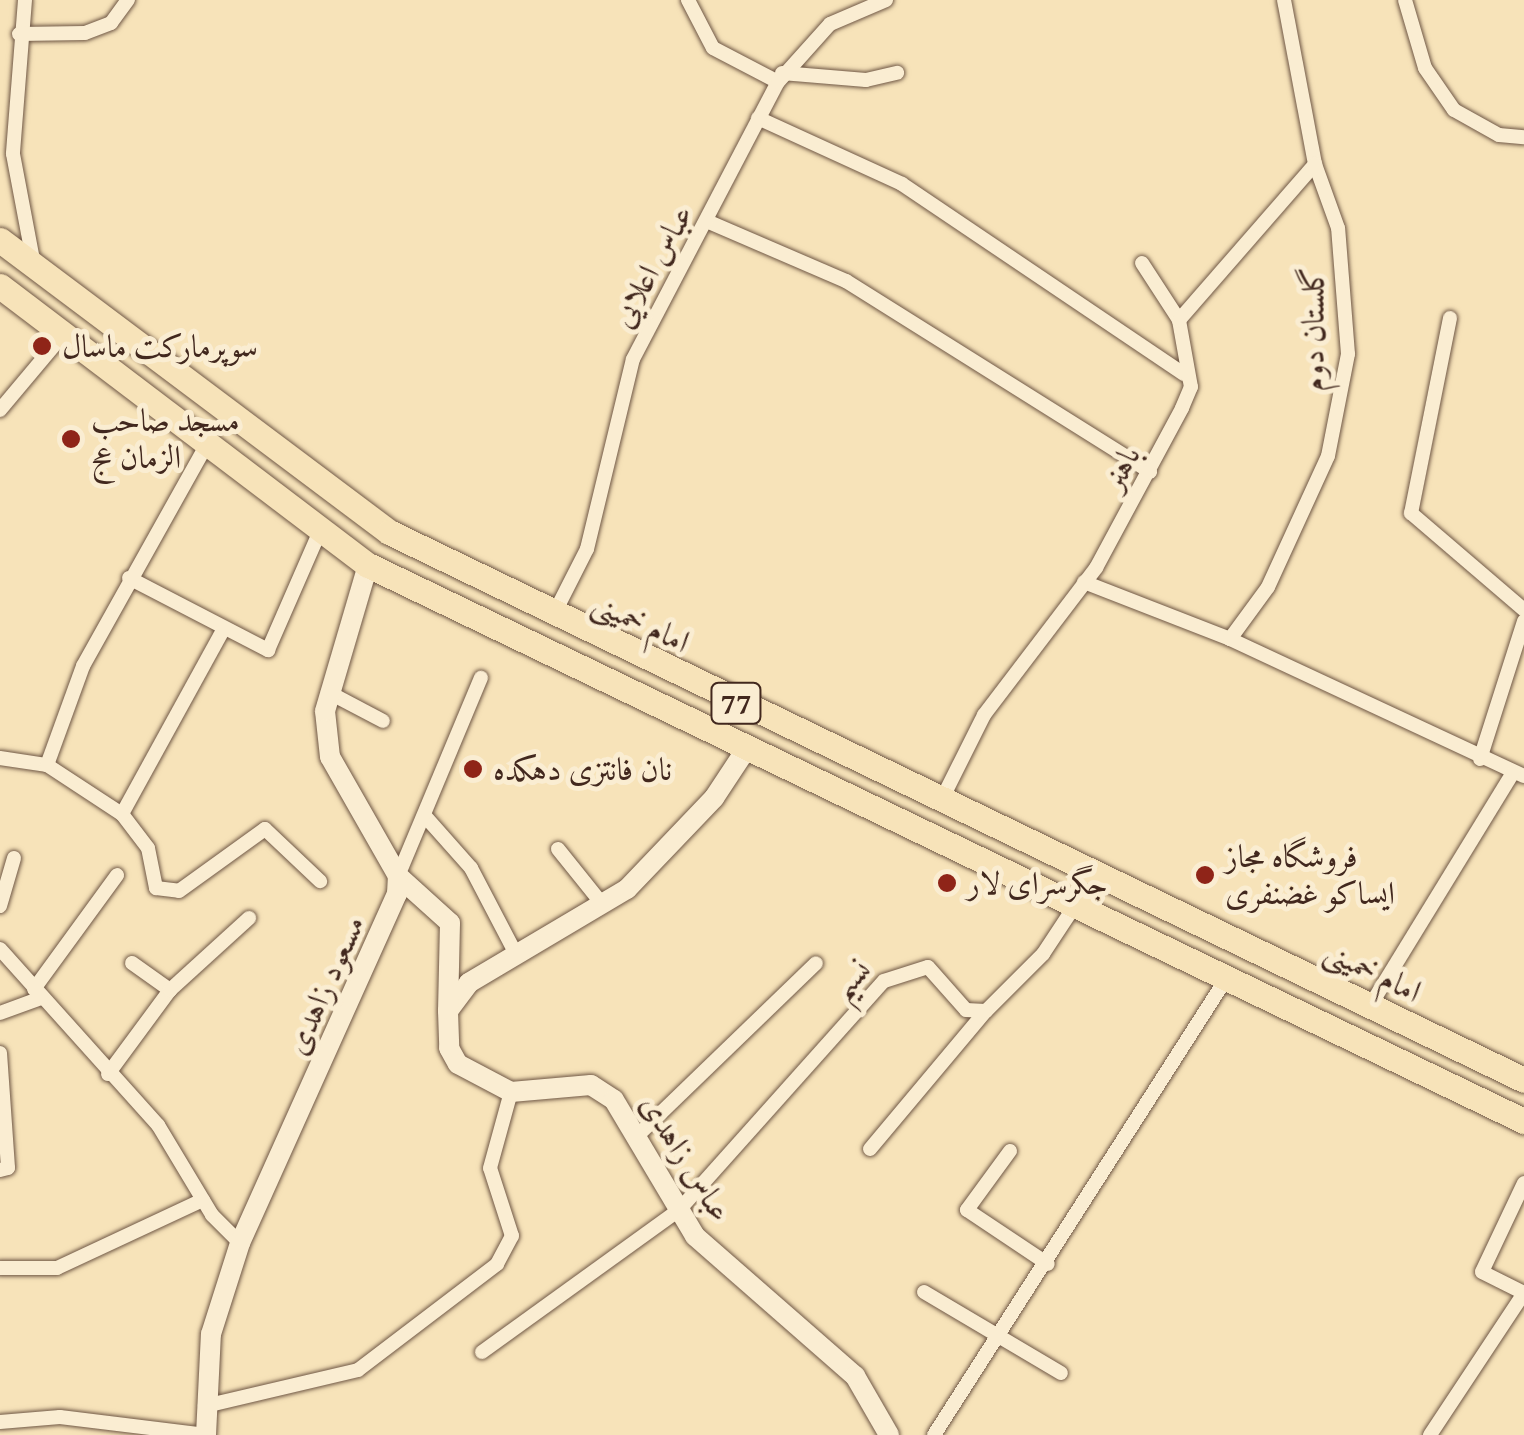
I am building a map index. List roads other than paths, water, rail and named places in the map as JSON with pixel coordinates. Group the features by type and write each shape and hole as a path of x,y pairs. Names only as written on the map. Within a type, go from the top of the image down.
{"highway":[{"name":"امام خمینی","path":"0,240 389,532 552,616 1524,1080"},
{"name":"77","path":"0,286 206,446 368,565 745,750 1524,1121"},
{"path":"1074,906 1095,874"}],"street":[{"path":"25,0 12,154 34,265"},
{"path":"20,34 85,33 111,23 128,0"},
{"path":"688,0 713,48 780,77 866,80 897,72"},
{"name":"عباس اعلایی","path":"552,616 586,550 633,360 709,222 780,77 830,24 886,0"},
{"name":"گلستان دوم","path":"1230,638 1302,514 1343,400 1338,228 1315,164 1284,0"},
{"path":"1405,0 1425,68 1454,110 1499,135 1524,136"},
{"path":"758,118 902,184 1184,374"},
{"path":"1142,263 1178,320 1315,164"},
{"path":"709,222 846,281 1150,472"},
{"path":"1450,318 1411,513 1524,610"},
{"name":"باهنر","path":"942,801 984,714 1084,582 1150,472 1191,388 1184,374 1178,320"},
{"path":"0,410 63,335"},
{"path":"47,765 129,578 206,446"},
{"path":"129,578 268,650 320,532"},
{"path":"205,1406 358,1370 497,1264 512,1236 490,1168 510,1092 458,1064 448,1011 450,923 398,876 330,757 328,692 368,565"},
{"path":"1084,582 1230,638 1518,775 1370,1006"},
{"path":"1480,759 1524,620"},
{"path":"122,814 224,630"},
{"path":"398,876 481,678"},
{"path":"328,692 383,721"},
{"path":"448,1011 469,983 603,906 714,798 745,750"},
{"path":"0,758 47,765 122,814 148,848 156,888 179,892 265,829 320,882"},
{"path":"424,815 471,868 517,956"},
{"path":"558,849 603,906"},
{"path":"0,906 14,858"},
{"path":"0,1013 38,994 117,876"},
{"name":"مسعود زاهدی","path":"206,1435 211,1334 240,1242 384,932 398,876"},
{"path":"870,1150 986,1011 1043,954 1074,906"},
{"path":"108,1074 170,990 249,918"},
{"path":"0,950 158,1125 203,1200 240,1242"},
{"path":"132,963 170,990"},
{"path":"636,1137 816,963"},
{"name":"نسیم","path":"679,1210 884,981 928,968 966,1010 986,1011"},
{"path":"934,1435 1048,1264 1226,979"},
{"path":"0,1053 8,1168 0,1170"},
{"name":"عباس زاهدی","path":"510,1092 592,1085 614,1100 679,1210 740,1283 855,1376 888,1435"},
{"path":"1010,1151 967,1210 1048,1264"},
{"path":"1430,1435 1524,1293 1482,1272 1524,1183"},
{"path":"0,1268 57,1268 203,1200"},
{"path":"482,1352 679,1210"},
{"path":"924,1292 1061,1373"},
{"path":"0,1422 60,1417 206,1435"}],"place":[{"name":"سوپرمارکت ماسال","path":"42,346"},
{"name":"مسجد صاحب الزمان عج","path":"71,439"},
{"name":"نان فانتزی دهکده","path":"473,769"},
{"name":"فروشگاه مجاز ایساکو غضنفری","path":"1205,875"},
{"name":"جگرسرای لار","path":"947,883"}]}
